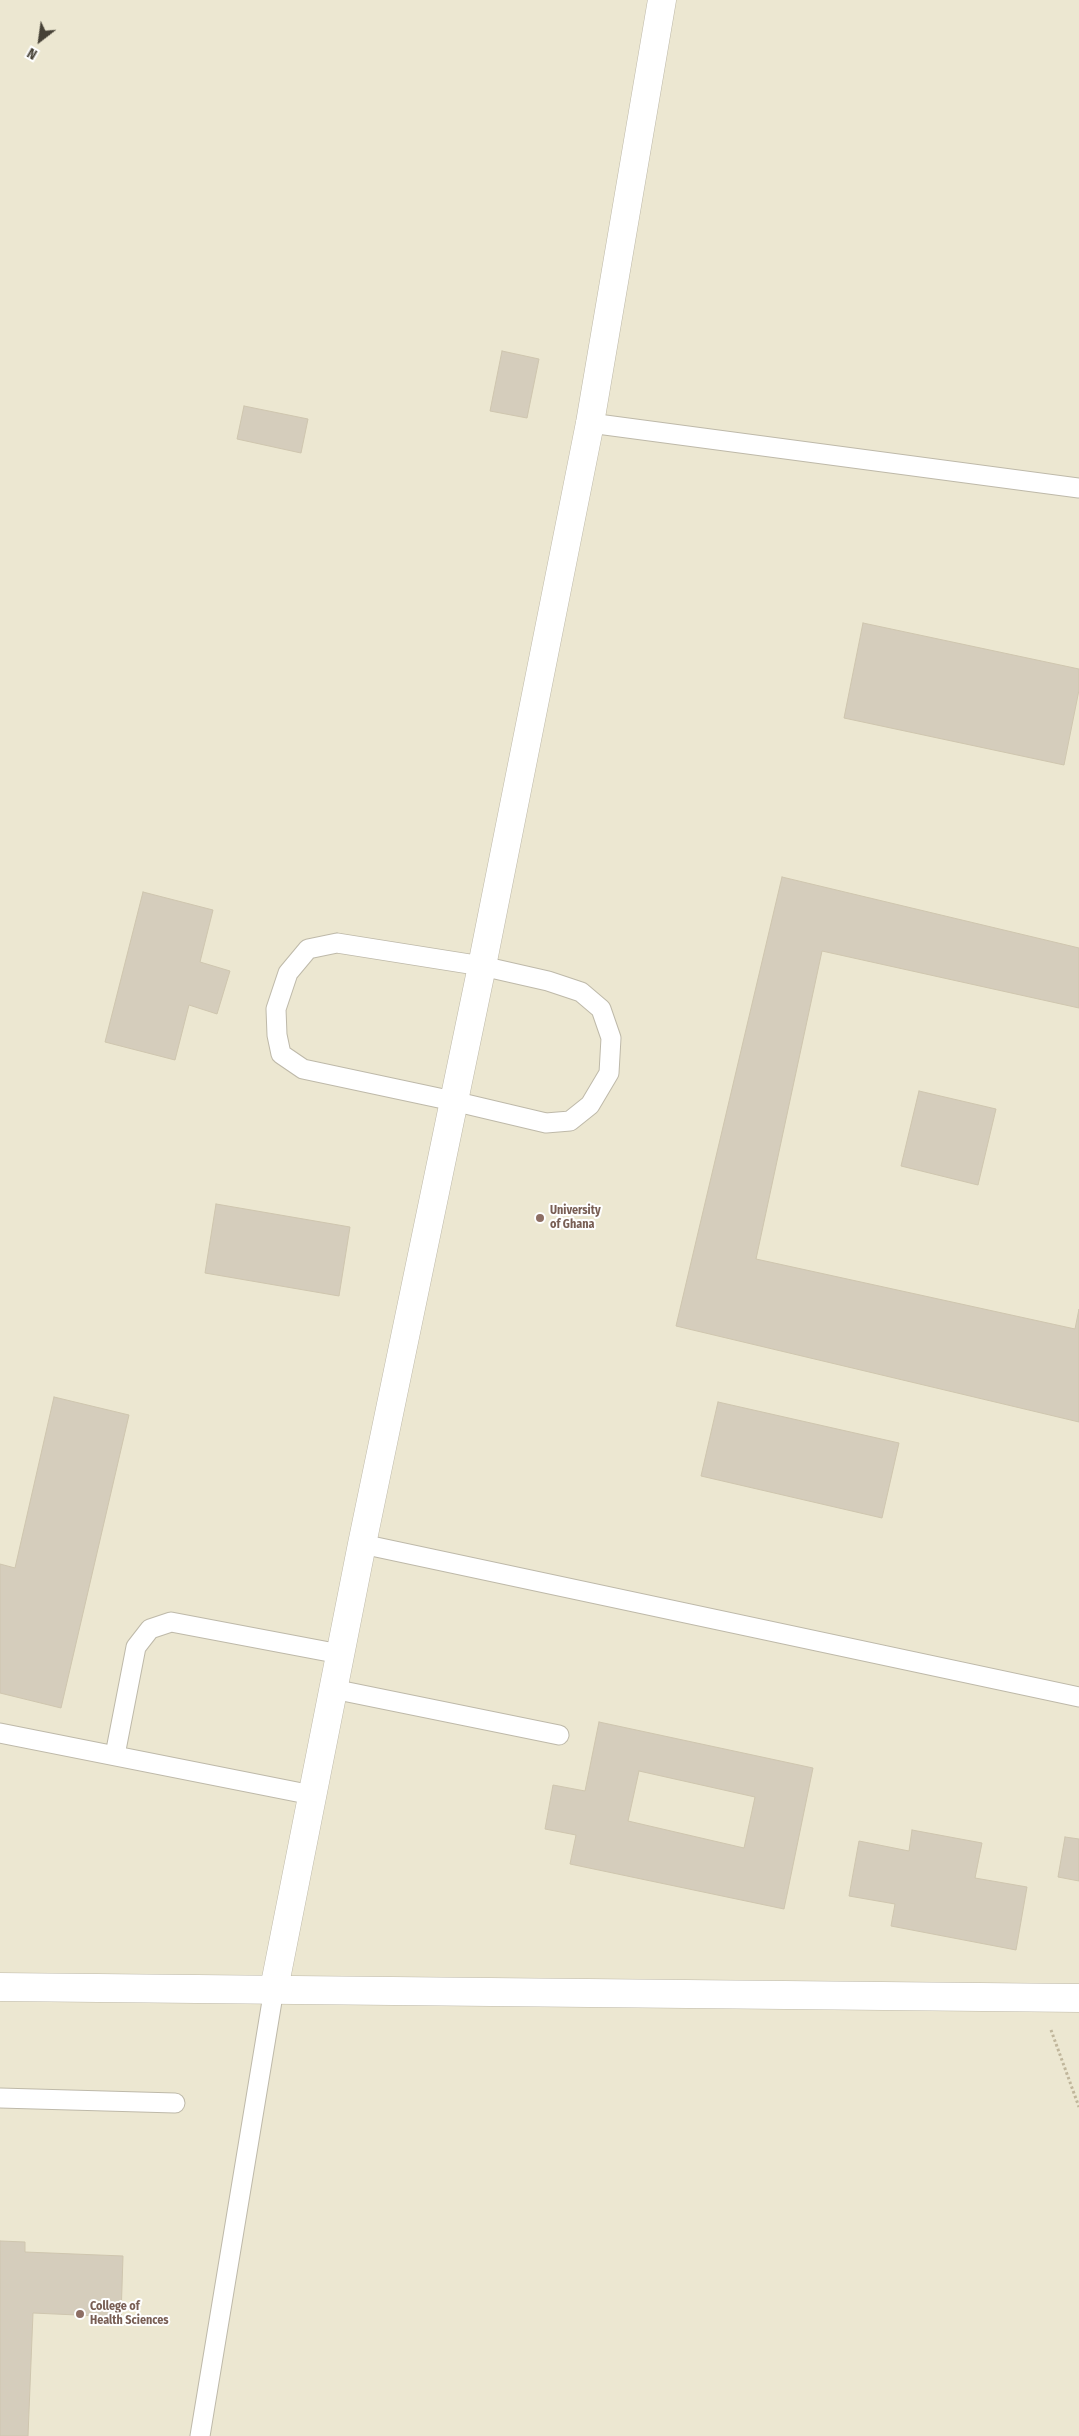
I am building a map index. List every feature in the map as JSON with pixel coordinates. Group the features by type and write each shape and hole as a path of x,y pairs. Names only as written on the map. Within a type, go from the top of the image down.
{"street":[{"path":"274,1989 362,1544 482,966 590,423 662,0"},
{"path":"0,1987 1079,1998"}],"lane":[{"path":"590,423 1079,488"},
{"path":"337,943 482,966 548,981 581,992 601,1009 611,1038 609,1073 590,1105 570,1121 546,1123 303,1069 281,1054 277,1035 276,1009 288,973 308,950 337,943"},
{"path":"362,1544 1079,1697"},
{"path":"115,1756 136,1647 150,1629 171,1622 340,1654"},
{"path":"333,1689 558,1735"},
{"path":"0,1733 312,1795"},
{"path":"200,2436 274,1989"},
{"path":"0,2098 175,2103"}],"path":[{"path":"1039,1998 1079,2107"}],"shaded area":[{"name":"University of Ghana","path":"0,0 1079,0 1079,2436 0,2436"}],"building":[{"path":"502,351 539,359 527,418 490,411"},
{"path":"244,406 308,419 301,453 237,439"},
{"path":"863,623 1079,669 1079,690 1064,765 844,718"},
{"path":"782,877 1079,948 1079,1008 822,951 756,1259 1075,1329 1079,1309 1079,1422 676,1326"},
{"path":"143,892 213,910 200,962 230,971 217,1014 189,1005 175,1060 105,1042"},
{"path":"919,1091 996,1109 978,1185 901,1166"},
{"path":"216,1204 350,1227 339,1296 205,1273"},
{"path":"54,1397 129,1415 61,1708 0,1693 0,1564 15,1568"},
{"path":"718,1402 899,1443 882,1518 701,1476"},
{"path":"599,1722 813,1768 784,1909 570,1864 576,1835 545,1829 553,1785 585,1791","holes":["639,1771 755,1797 744,1848 628,1821"]},
{"path":"912,1830 982,1843 975,1878 1027,1887 1016,1950 891,1926 895,1904 849,1896 859,1841 909,1851"},
{"path":"1065,1837 1079,1839 1079,1881 1058,1877"},
{"path":"0,2241 25,2242 25,2252 123,2256 121,2317 33,2313 28,2436 0,2436"}],"place":[{"name":"University of Ghana","path":"540,1218"},
{"name":"College of Health Sciences","path":"80,2314"}]}
